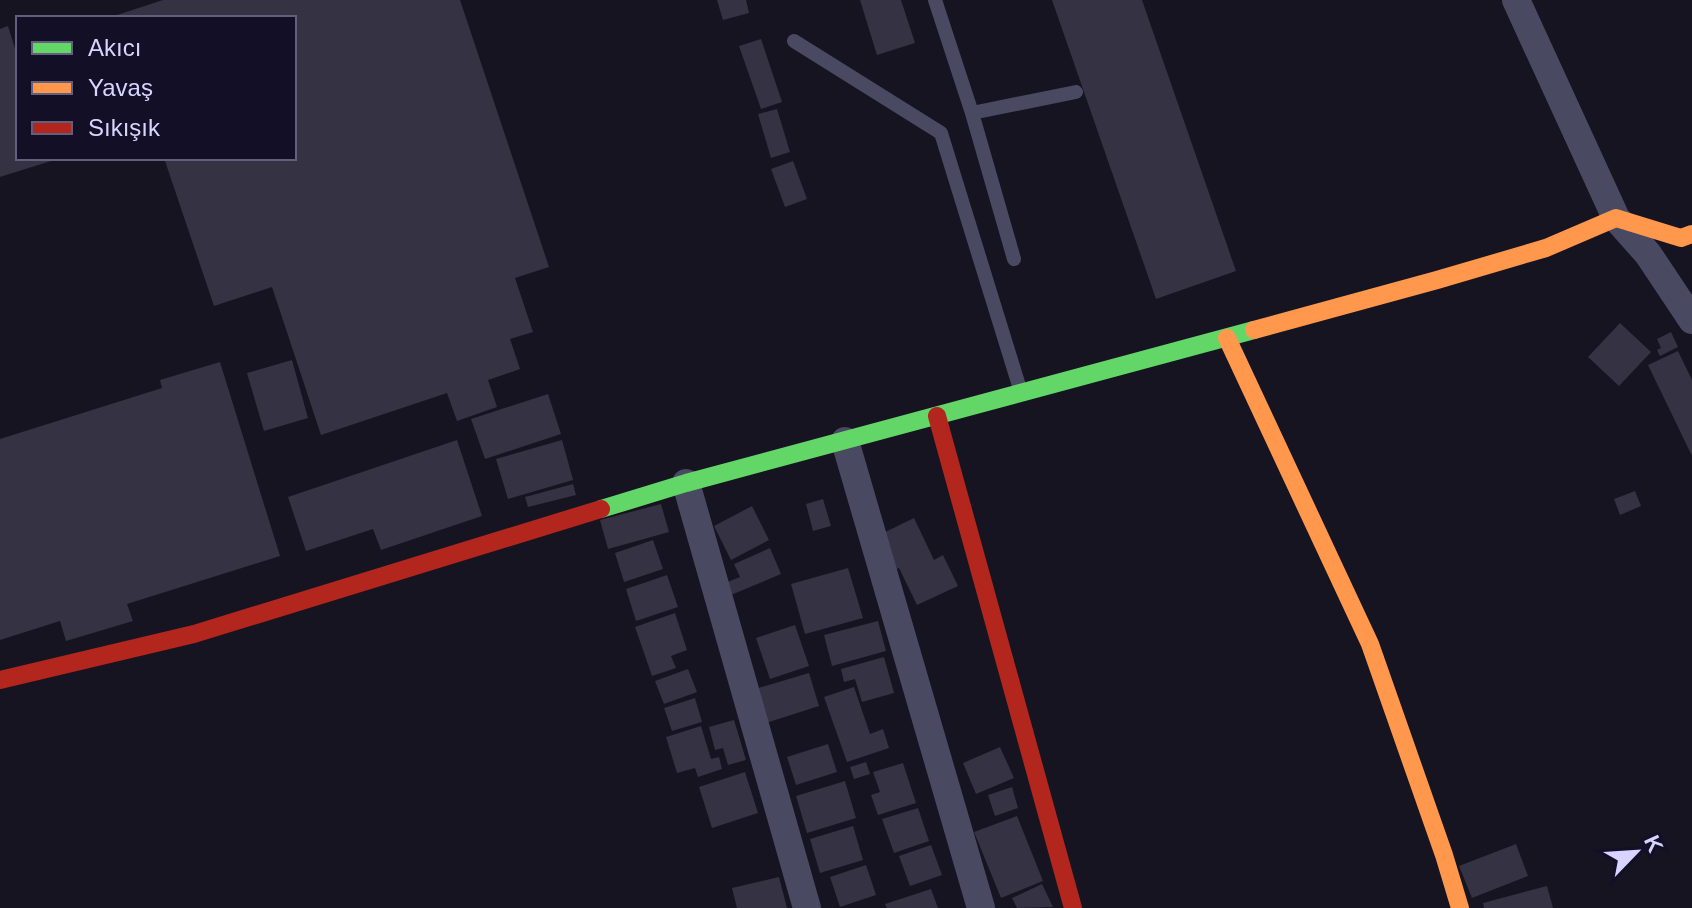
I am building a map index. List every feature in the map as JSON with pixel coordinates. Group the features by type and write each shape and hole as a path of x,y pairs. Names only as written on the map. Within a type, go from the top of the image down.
{"street":[{"path":"1516,0 1616,218 1648,254 1692,320"},
{"path":"0,680 194,634 686,483 1227,338 1546,248 1616,218 1681,238 1692,234"},
{"path":"1227,338 1370,644 1460,908"},
{"path":"937,416 1073,908"},
{"path":"845,441 981,908"},
{"path":"686,483 807,908"}],"lane":[{"path":"935,0 972,113 1014,259"},
{"path":"794,41 941,133 1022,393"},
{"path":"972,113 1076,92"}],"building":[{"path":"163,0 460,0 549,267 515,278 533,332 510,339 520,369 488,380 497,407 457,421 447,393 321,435 272,287 214,306 165,160 296,160 296,16 117,15"},
{"path":"717,0 746,0 749,13 723,20"},
{"path":"860,0 901,0 915,43 877,55"},
{"path":"1052,0 1142,0 1236,271 1156,299"},
{"path":"8,26 16,52 16,160 51,161 0,177 0,29"},
{"path":"761,39 782,102 761,109 739,46"},
{"path":"777,109 790,152 771,158 758,114"},
{"path":"793,161 807,199 785,207 771,169"},
{"path":"1620,323 1651,352 1619,386 1588,357"},
{"path":"1671,332 1678,347 1660,356 1657,339"},
{"path":"1678,351 1692,380 1692,456 1648,365"},
{"path":"292,360 308,418 264,431 247,373"},
{"path":"220,362 280,556 127,604 133,621 66,641 60,621 0,640 0,439 162,388 160,380"},
{"path":"548,394 561,434 485,459 471,419"},
{"path":"457,440 482,516 381,550 373,529 306,551 288,497"},
{"path":"562,440 573,480 508,499 496,459"},
{"path":"573,484 576,495 528,507 525,497"},
{"path":"1635,491 1641,506 1620,515 1614,499"},
{"path":"823,499 831,526 813,531 806,504"},
{"path":"661,504 669,532 608,549 600,520"},
{"path":"752,506 769,540 731,560 714,526"},
{"path":"914,518 934,560 943,555 958,586 917,605 899,568 893,571 877,536"},
{"path":"653,540 663,569 624,582 615,553"},
{"path":"770,548 781,574 731,595 725,583 740,577 734,564"},
{"path":"848,568 863,618 805,634 791,584"},
{"path":"667,575 678,607 636,621 626,589"},
{"path":"675,613 687,650 671,656 676,668 652,676 635,627"},
{"path":"878,621 886,651 832,666 824,635"},
{"path":"795,625 809,666 770,679 756,638"},
{"path":"884,657 894,693 862,702 855,679 844,682 841,669"},
{"path":"688,669 697,692 664,704 655,681"},
{"path":"809,673 819,706 766,723 755,689"},
{"path":"854,687 870,734 883,729 889,748 847,762 824,697"},
{"path":"695,698 702,722 672,731 664,708"},
{"path":"734,720 746,760 728,765 723,748 715,750 709,727"},
{"path":"701,726 711,759 719,757 722,769 698,777 695,768 677,773 666,737"},
{"path":"828,744 837,772 796,785 787,757"},
{"path":"1000,747 1014,778 976,794 963,763"},
{"path":"866,762 870,774 854,779 850,767"},
{"path":"903,763 916,803 878,815 871,795 880,792 873,772"},
{"path":"745,772 758,813 712,828 699,787"},
{"path":"845,781 856,818 807,833 796,796"},
{"path":"1012,787 1018,808 995,816 988,795"},
{"path":"918,808 929,841 894,853 882,819"},
{"path":"1017,816 1043,881 1001,898 974,832"},
{"path":"853,826 863,860 820,873 810,839"},
{"path":"1516,844 1528,876 1472,898 1459,866"},
{"path":"931,845 942,875 910,886 899,856"},
{"path":"866,865 876,895 840,907 830,877"},
{"path":"779,877 787,908 737,908 732,888"},
{"path":"1042,884 1053,907 1017,908 1012,898"},
{"path":"1547,886 1553,908 1484,908 1483,903"},
{"path":"931,889 938,908 887,908 885,904"}],"traffic: fast":[{"path":"601,509 686,483 1254,330"}],"traffic: slow":[{"path":"1254,330 1546,248 1616,218 1681,238 1692,234"},
{"path":"1227,338 1370,644 1460,908"}],"traffic: jam":[{"path":"937,416 1073,908"},
{"path":"0,680 194,634 601,509"}]}
